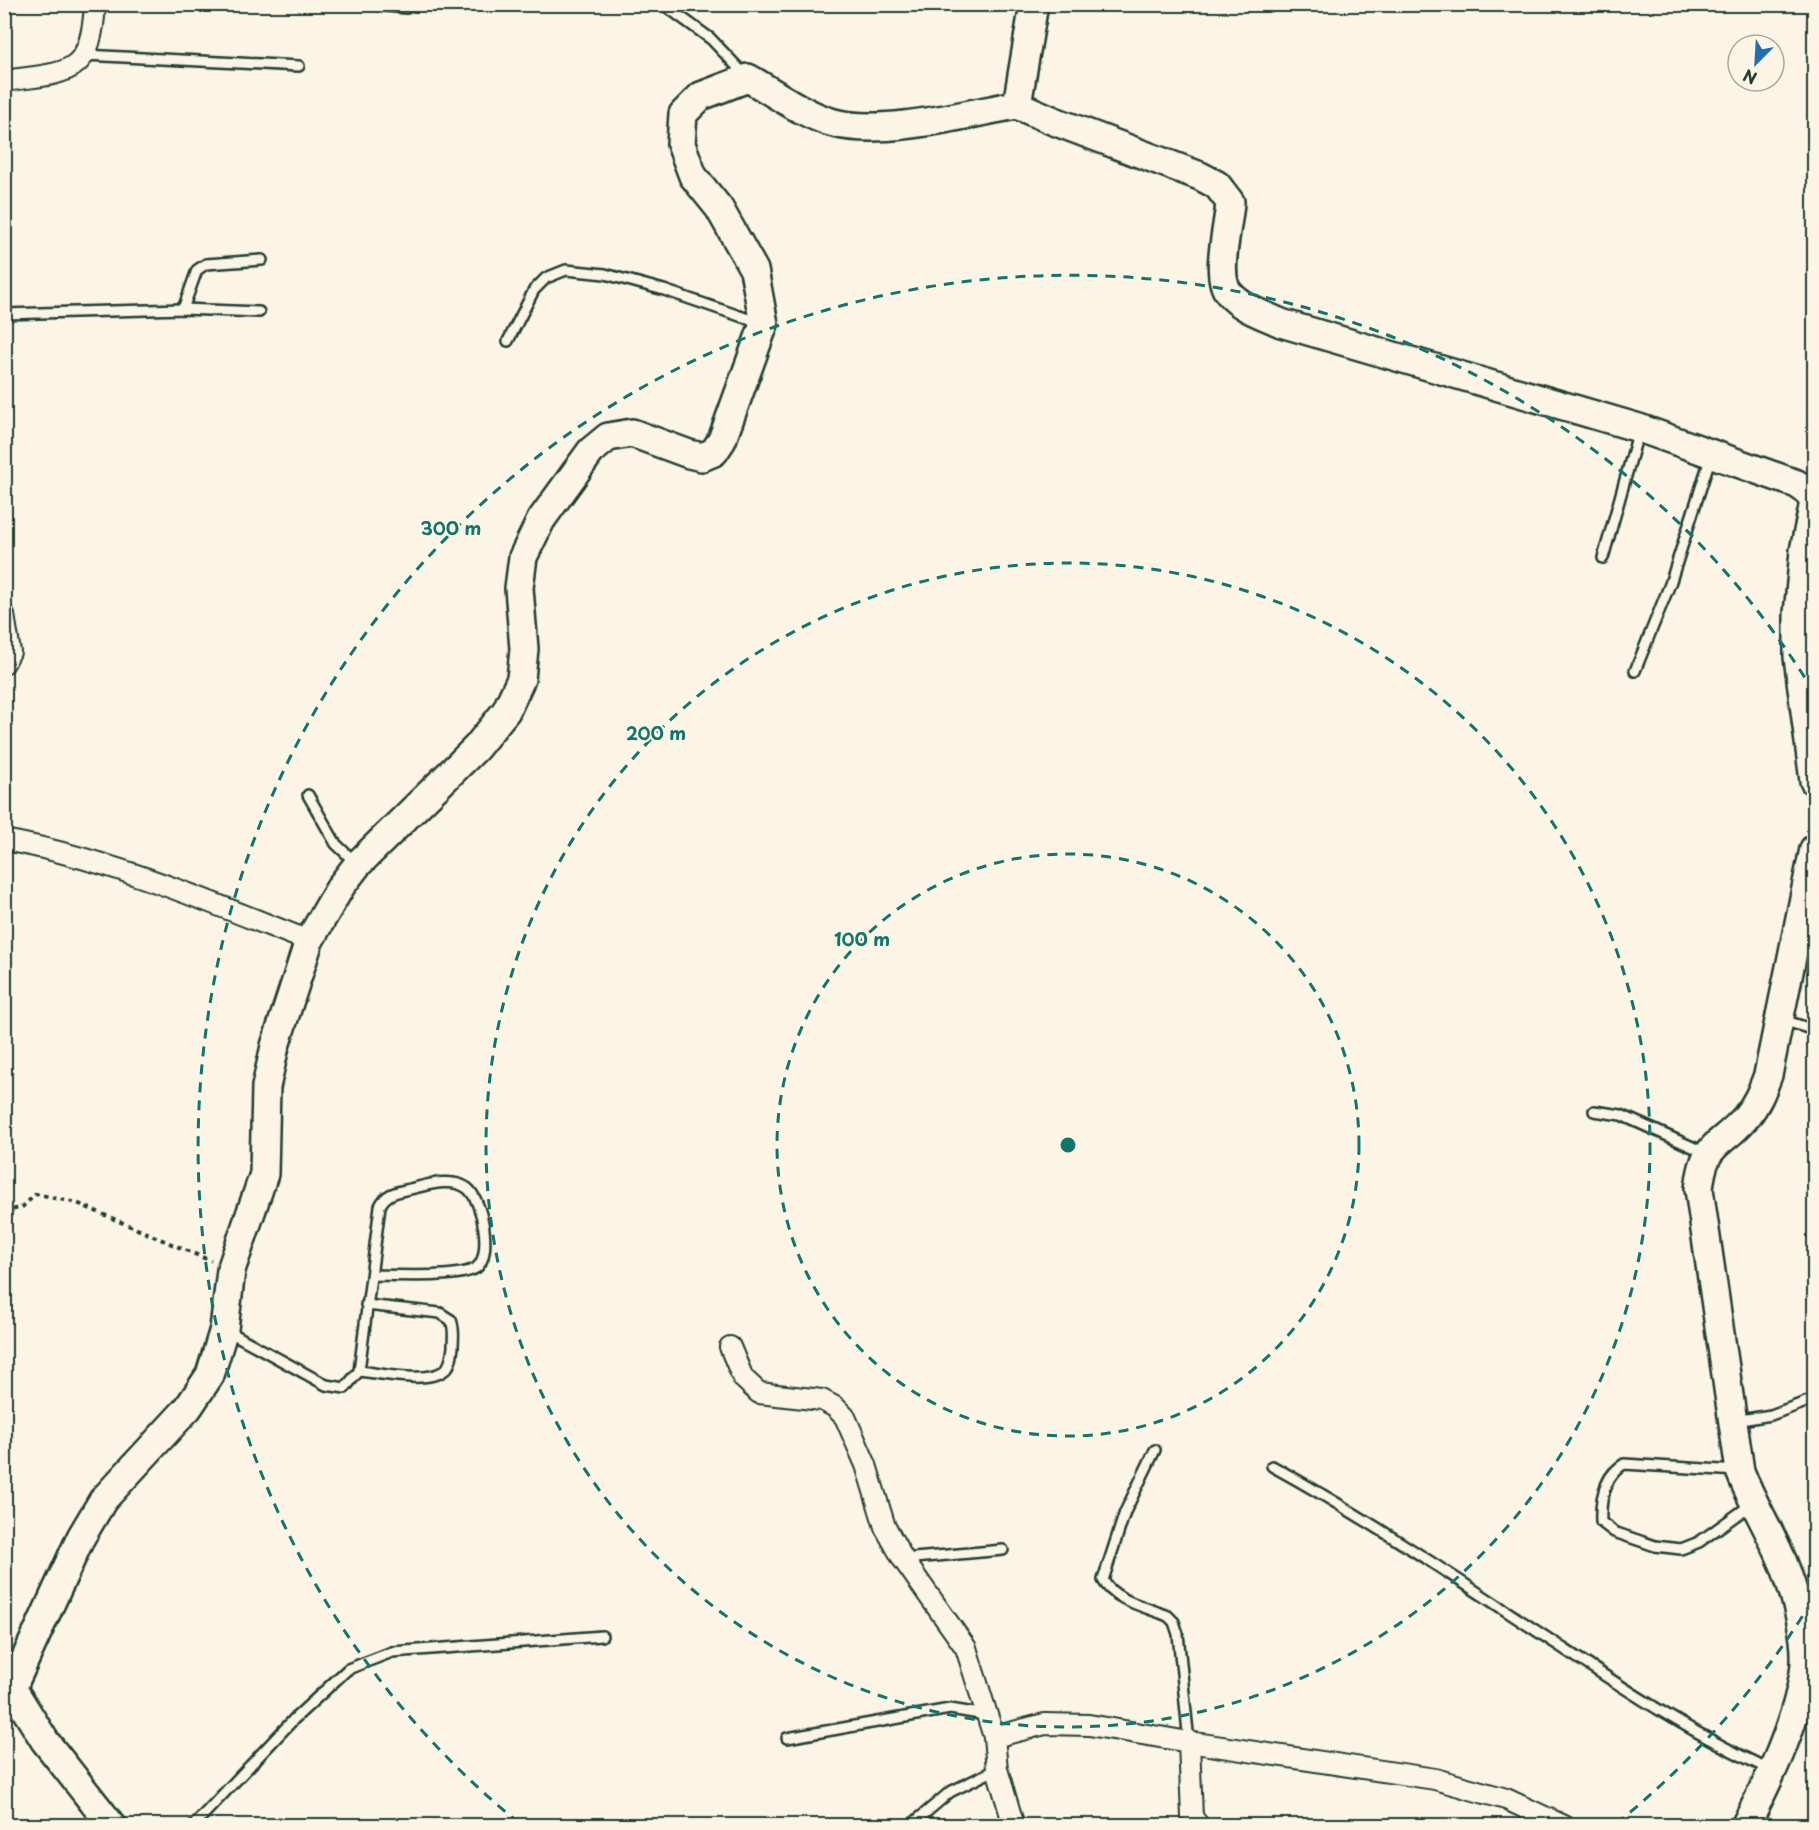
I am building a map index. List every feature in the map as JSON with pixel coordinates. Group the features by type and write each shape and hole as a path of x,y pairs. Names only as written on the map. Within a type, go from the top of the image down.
{"street":[{"path":"4,81 65,72 85,55 91,38 95,4"},
{"path":"1017,105 1034,4"},
{"path":"112,1826 8,1690 103,1500 188,1408 210,1375 224,1329 231,1270 264,1174 266,1088 275,1046 309,941 341,886 358,864 476,747 506,711 521,679 524,649 519,588 523,556 541,520 591,451 608,437 632,433 689,454 702,456 714,452 722,440 764,324 754,270 719,208 693,176 681,144 682,114 701,96 748,78 795,105 831,122 858,128 921,121 1017,105 1200,176 1217,185 1230,202 1221,270 1228,292 1249,308 1281,323 1639,428 1713,452 1797,484 1807,491 1814,502 1804,551 1798,614 1798,657 1815,781"},
{"path":"4,615 10,652 4,663"},
{"path":"4,840 44,847 116,867 309,941"},
{"path":"1745,1826 1773,1771 1796,1705 1804,1671 1803,1634 1786,1569 1752,1504 1740,1471 1699,1189 1707,1153 1744,1120 1757,1104 1768,1075 1778,1018 1815,849"},
{"path":"730,1347 743,1378 759,1393 822,1400 835,1407 845,1417 866,1465 885,1527 903,1559 966,1648 989,1716 994,1737 997,1769 1014,1826"},
{"path":"994,1737 1045,1724 1089,1725 1435,1779 1506,1798 1564,1826"},
{"path":"1189,1742 1192,1817 1199,1826"}],"lane":[{"path":"367,4 405,8 416,4"},
{"path":"663,4 711,39 748,78"},
{"path":"85,55 299,66"},
{"path":"183,309 197,270 206,264 262,260"},
{"path":"508,341 534,290 546,278 566,270 605,274 664,290 764,324"},
{"path":"4,314 183,309 259,312"},
{"path":"1603,558 1639,428"},
{"path":"1635,671 1670,584 1713,452"},
{"path":"308,795 336,844 358,864"},
{"path":"1778,1018 1815,1030"},
{"path":"1594,1111 1621,1115 1707,1153"},
{"path":"224,1329 336,1389 345,1388 359,1371 366,1305 383,1198 391,1193 439,1183 457,1183 473,1194 482,1212 485,1250 483,1262 477,1267 468,1271 428,1275 372,1275"},
{"path":"359,1371 420,1378 438,1374 447,1368 452,1357 454,1329 451,1320 440,1313 366,1305"},
{"path":"1733,1422 1771,1415 1815,1399"},
{"path":"1155,1450 1125,1512 1103,1580 1108,1588 1118,1595 1168,1616 1174,1622 1178,1634 1189,1742"},
{"path":"1740,1471 1624,1464 1612,1471 1606,1486 1600,1509 1601,1522 1614,1532 1655,1546 1682,1548 1698,1542 1752,1504"},
{"path":"1272,1466 1382,1530 1643,1701 1728,1750 1773,1771"},
{"path":"903,1559 1003,1551"},
{"path":"193,1826 294,1719 348,1669 392,1652 602,1636"},
{"path":"787,1738 950,1709 966,1710 989,1716"},
{"path":"910,1826 950,1792 997,1769"}],"path":[{"path":"4,1211 21,1208 36,1194 76,1203 231,1270"}]}
